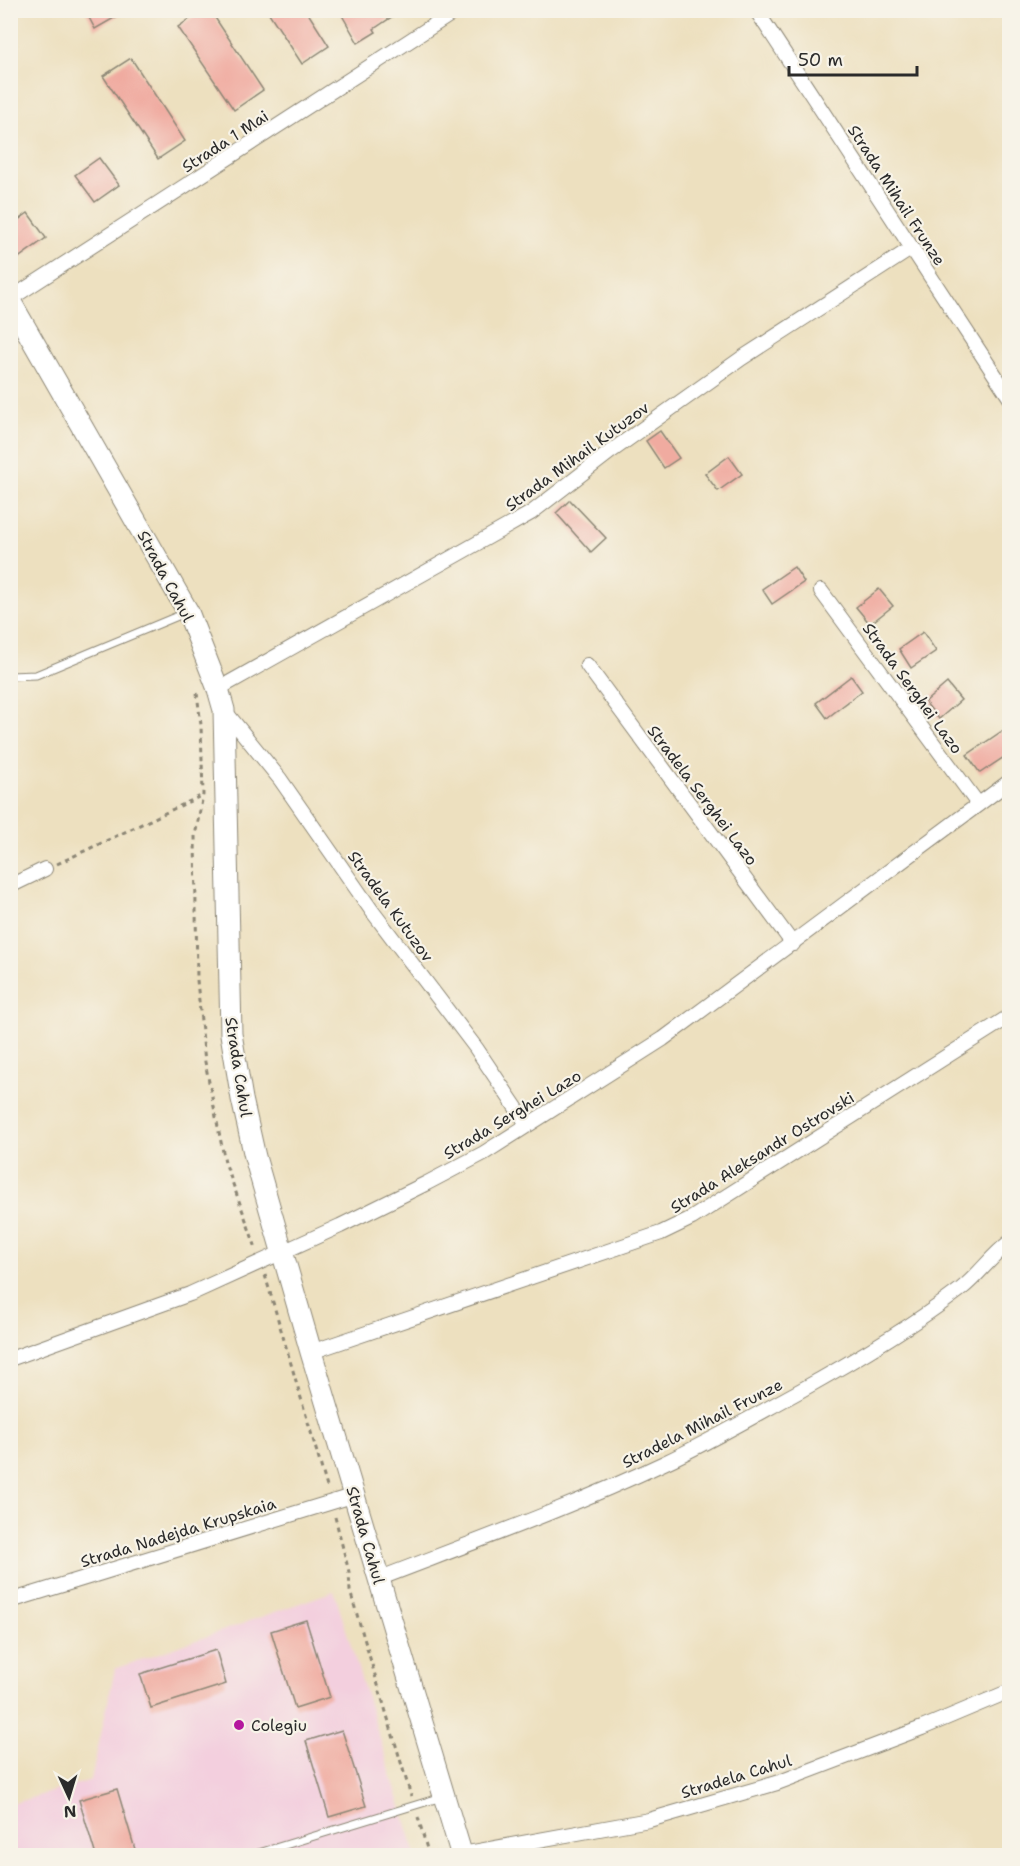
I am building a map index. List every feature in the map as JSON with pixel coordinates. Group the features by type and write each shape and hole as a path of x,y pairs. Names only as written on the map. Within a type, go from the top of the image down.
{"main road":[{"name":"Strada Cahul","path":"10,300 188,612 218,689 224,710 231,1034 242,1099 255,1157 311,1352 462,1855"}],"street":[{"name":"Strada 1 Mai","path":"10,300 457,10"},
{"name":"Strada Mihail Frunze","path":"756,10 1010,398"},
{"name":"Strada Mihail Kutuzov","path":"218,689 531,513 609,452 742,358 912,248"},
{"name":"Strada Serghei Lazo","path":"821,591 978,804"},
{"name":"Stradela Serghei Lazo","path":"587,665 793,944"},
{"name":"Stradela Kutuzov","path":"224,710 280,779 372,911 476,1048 528,1124"},
{"name":"Strada Serghei Lazo","path":"10,1359 190,1294 340,1226 484,1153 663,1039 1010,782"},
{"path":"10,886 45,869"},
{"name":"Strada Aleksandr Ostrovski","path":"311,1352 661,1233 692,1218 1010,1016"},
{"name":"Stradela Mihail Frunze","path":"378,1579 570,1505 722,1434 841,1368 924,1314 978,1274 995,1253 1010,1242"},
{"name":"Strada Nadejda Krupskaia","path":"10,1601 355,1495"},
{"name":"Stradela Cahul","path":"462,1855 649,1820 767,1786 922,1728 1010,1691"}],"lane":[{"path":"10,676 36,675 188,612"},
{"path":"249,1856 444,1796"}],"path":[{"path":"45,869 203,795"}],"shaded area":[{"name":"Colegiu","path":"334,1591 416,1855 11,1856 11,1804 91,1780 115,1669"}],"building":[{"path":"85,10 128,10 95,29"},
{"path":"203,10 210,10 263,90 234,110 178,27"},
{"path":"267,10 306,10 329,46 302,64"},
{"path":"339,10 402,10 374,29 376,32 358,43"},
{"path":"131,58 185,141 158,159 103,76"},
{"path":"99,158 119,185 95,202 75,175"},
{"path":"28,213 46,238 10,264 10,226"},
{"path":"660,431 679,458 664,468 646,441"},
{"path":"729,456 742,474 718,491 705,474"},
{"path":"570,500 606,538 591,552 556,513"},
{"path":"794,567 804,582 772,604 762,589"},
{"path":"879,589 893,606 870,624 856,607"},
{"path":"923,632 936,651 911,668 899,649"},
{"path":"851,676 862,691 827,718 816,703"},
{"path":"947,683 961,700 939,719 925,702"},
{"path":"1002,731 1010,743 1010,753 980,773 967,755"},
{"path":"306,1620 330,1697 295,1708 271,1631"},
{"path":"216,1650 226,1684 151,1708 140,1674"},
{"path":"342,1730 366,1806 329,1817 306,1741"},
{"path":"117,1789 137,1856 96,1856 79,1800"}],"place":[{"name":"Colegiu","path":"239,1725"}]}
